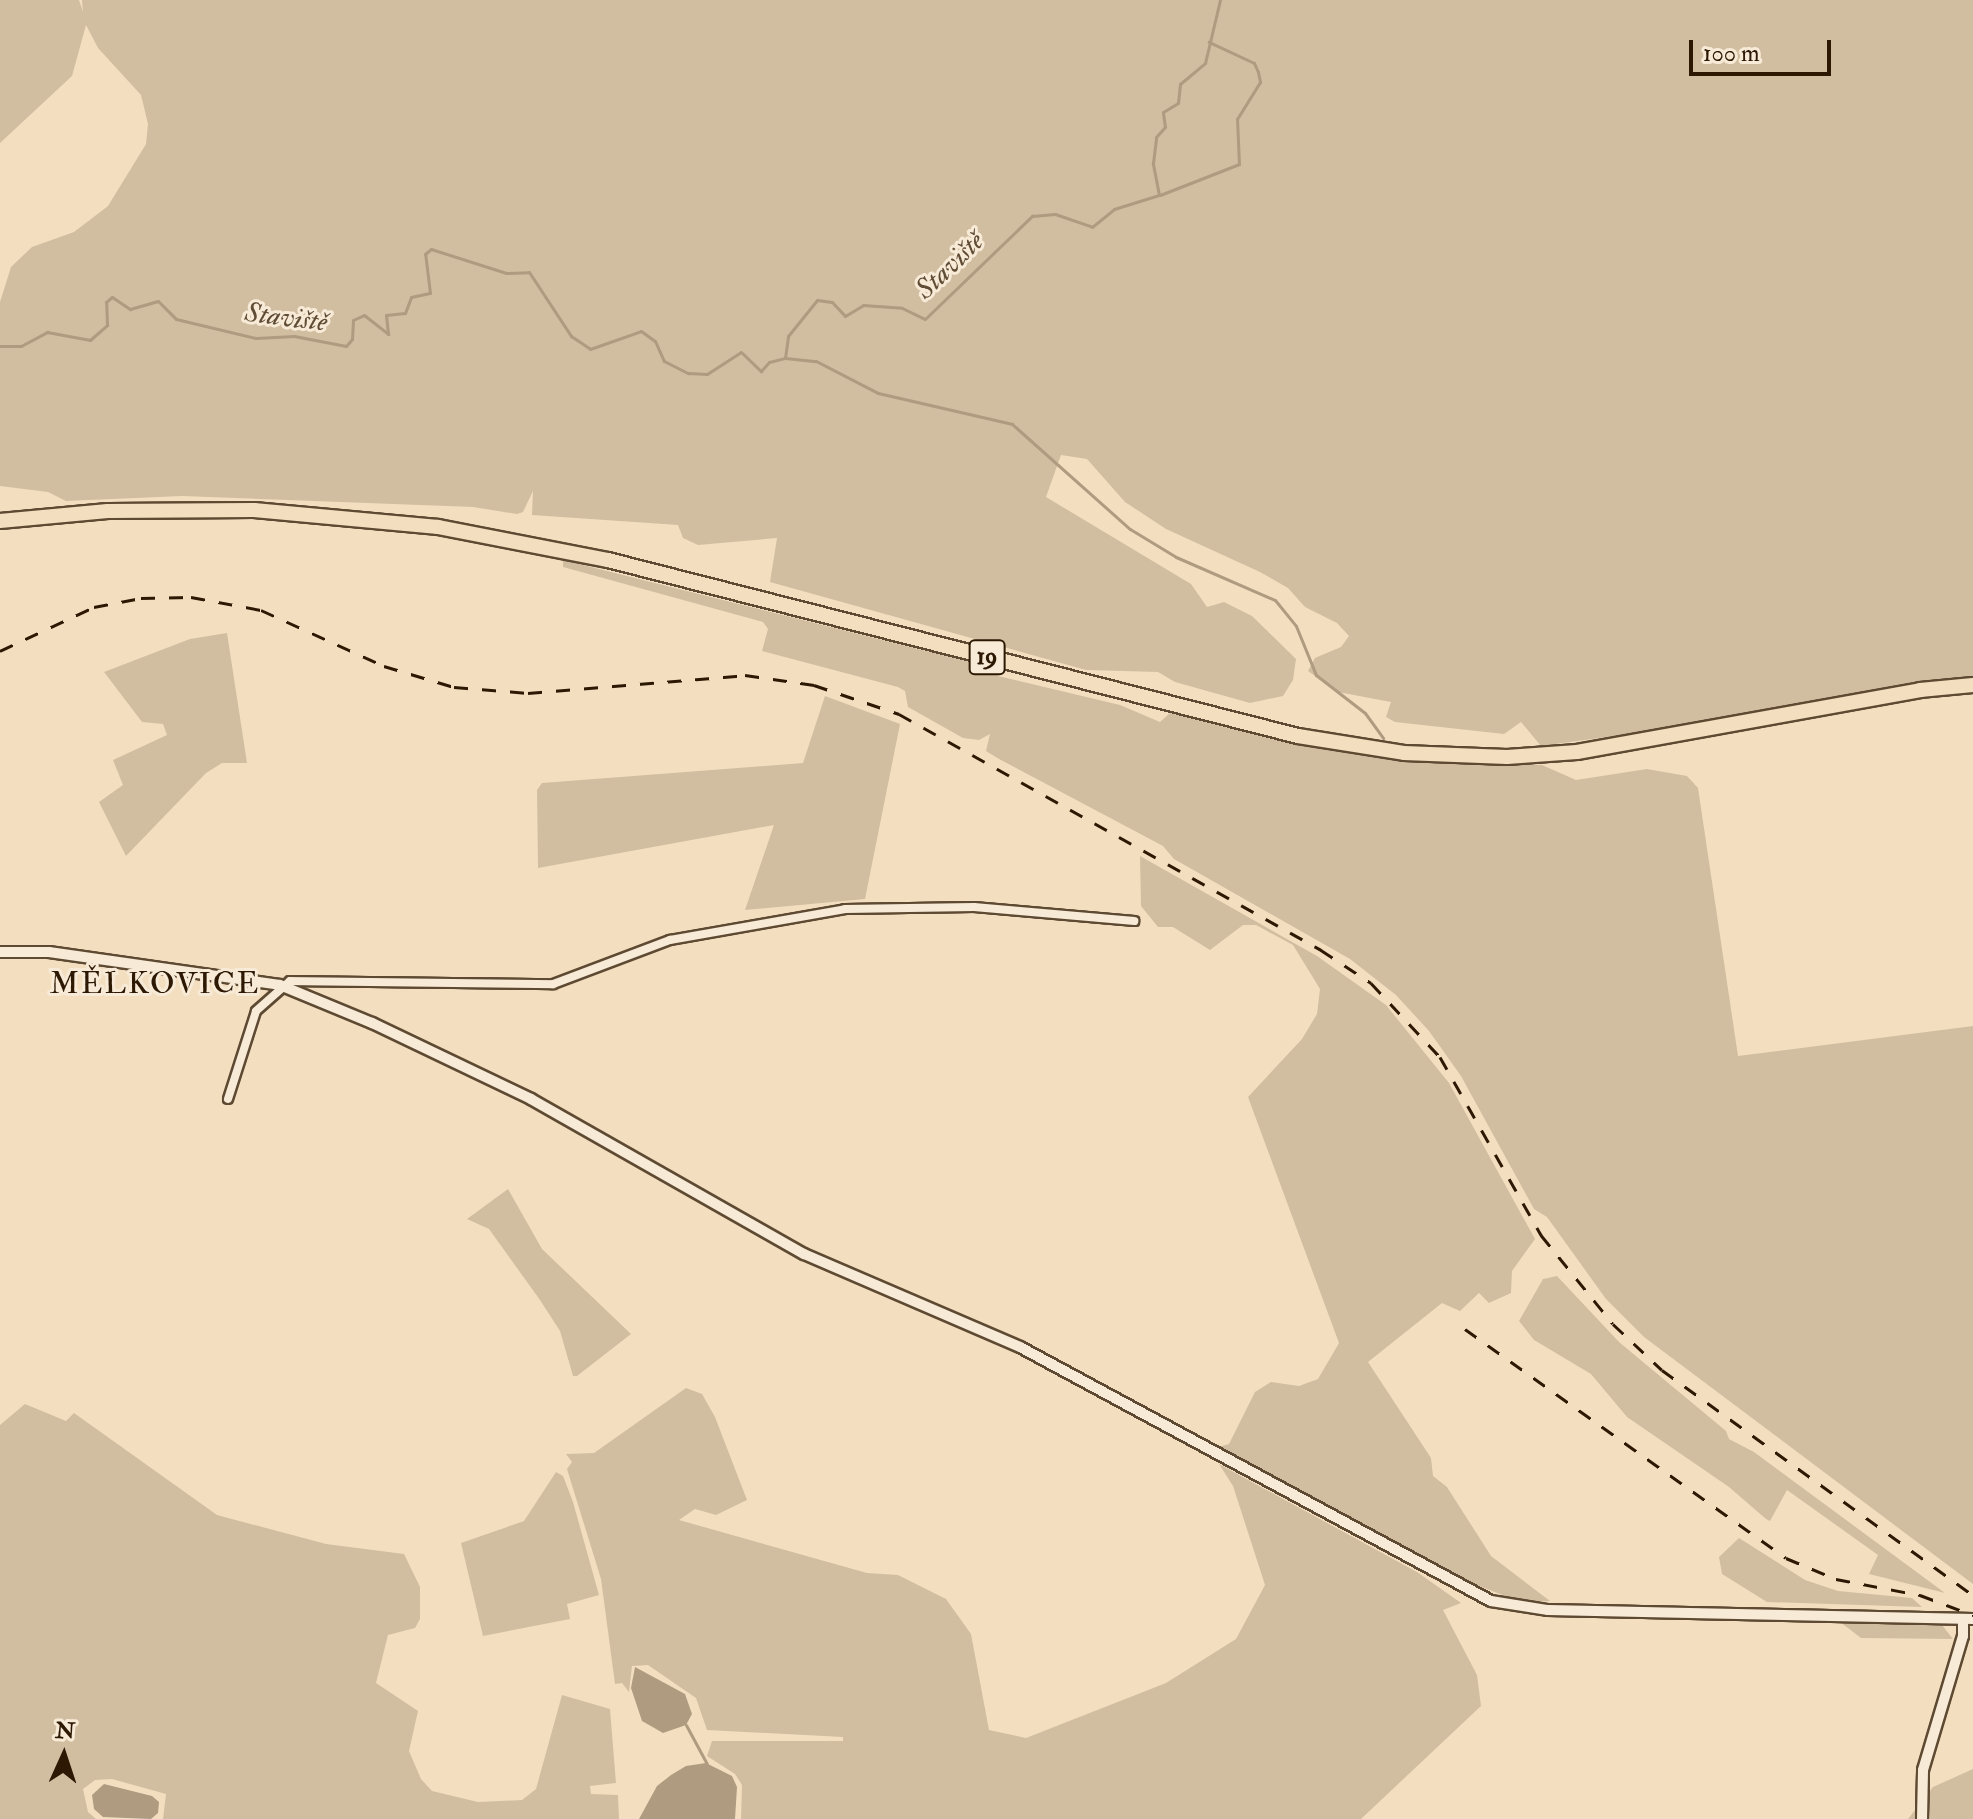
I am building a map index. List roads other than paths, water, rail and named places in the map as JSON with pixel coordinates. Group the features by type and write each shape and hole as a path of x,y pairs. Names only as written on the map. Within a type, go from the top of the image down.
{"main road":[{"name":"19","path":"0,521 108,511 240,510 438,527 608,560 1287,733 1415,754 1507,757 1577,752 1920,690 1973,685"}],"street":[{"path":"0,952 49,952 280,985 553,984 670,940 845,909 974,907 1134,921"},
{"path":"228,1099 256,1011 280,985"},
{"path":"280,985 531,1099 871,1288 1020,1347 1491,1601 1548,1610 1968,1619 1923,1770 1922,1819"}],"waterway":[{"name":"Staviště","path":"0,346 21,346 47,332 90,340 107,325 106,302 112,297 130,309 158,301 176,319 256,338 294,336 346,346 352,339 353,320 364,315 388,334 386,315 405,313 411,297 430,293 425,254 431,249 506,273 529,272 571,336 590,349 641,331 655,341 664,361 688,373 707,374 741,352 761,371 769,362 785,358 788,336 817,300 832,302 845,316 863,305 902,308 925,319 1032,216 1055,214 1092,227 1114,209 1159,195 1153,163 1156,137 1165,127 1163,112 1178,103 1180,84 1205,63 1220,0"},
{"path":"1160,195 1239,164 1237,119 1260,82 1258,72 1254,63 1209,42"},
{"path":"785,358 816,361 878,393 1012,424 1130,529 1176,557 1275,600 1296,626 1316,675 1365,713 1383,738"},
{"path":"686,1725 707,1764"}],"railway":[{"path":"0,651 94,607 141,598 191,597 261,610 384,666 454,687 528,693 745,675 814,685 899,714 1321,950 1371,983 1440,1057 1541,1235 1613,1324 1662,1370 1973,1595"},
{"path":"1465,1329 1786,1558 1836,1579 1920,1595 1973,1615"}],"district":[{"name":"MĚLKOVICE","path":"155,984"}]}
